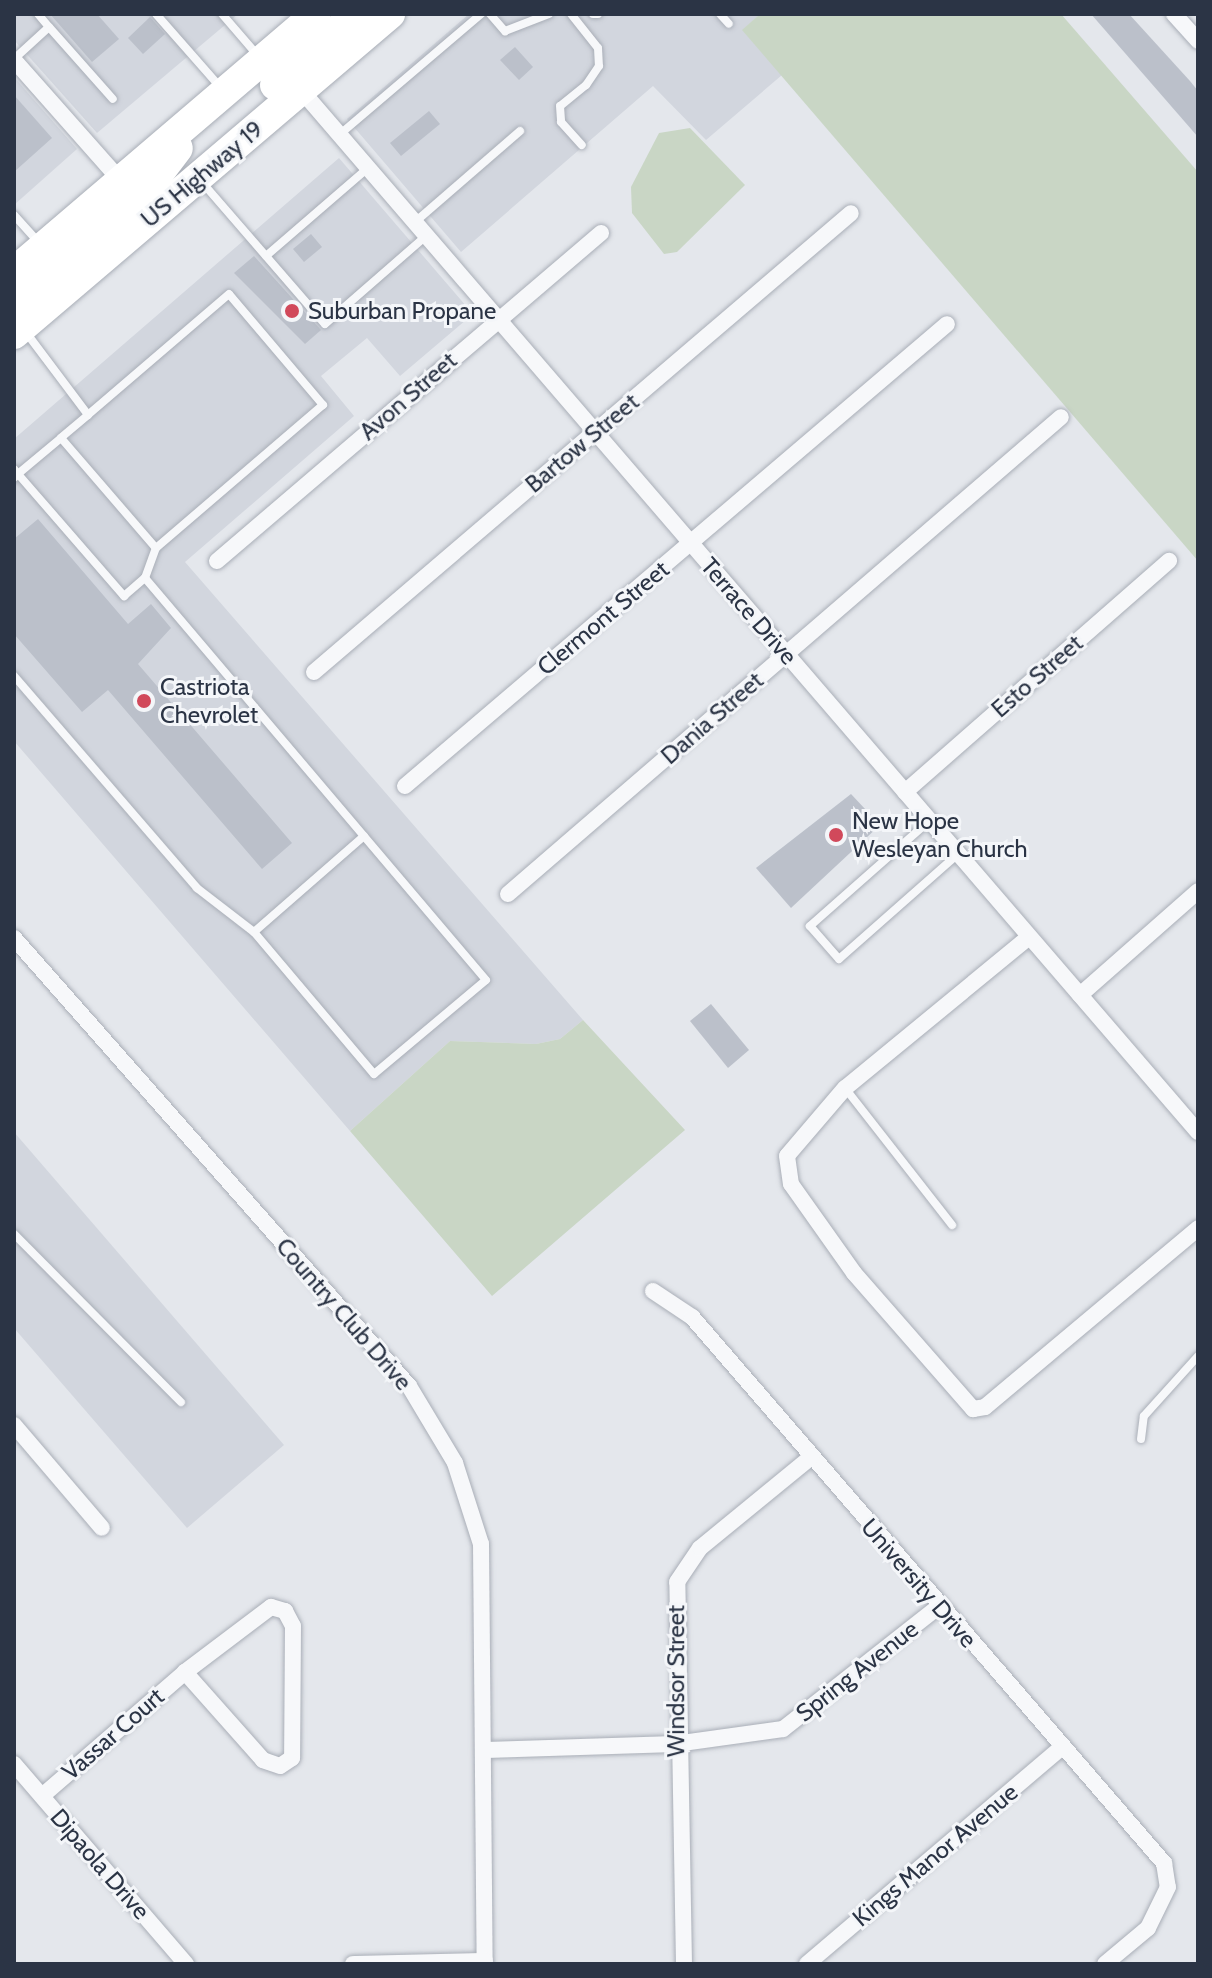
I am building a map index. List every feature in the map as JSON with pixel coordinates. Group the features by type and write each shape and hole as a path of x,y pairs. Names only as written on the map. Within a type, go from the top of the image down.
{"highway":[{"name":"US Highway 19","path":"14,272 316,14"},
{"path":"247,135 273,87 356,14"},
{"name":"US Highway 19","path":"18,330 390,14"},
{"path":"18,330 24,299 35,285 144,193 216,100"}],"street":[{"path":"1174,14 1198,41"},
{"path":"14,59 121,181"},
{"name":"Terrace Drive","path":"301,90 1198,1132"},
{"name":"Bartow Street","path":"314,672 851,213"},
{"name":"Avon Street","path":"217,561 601,233"},
{"name":"Clermont Street","path":"405,786 947,324"},
{"name":"Dania Street","path":"508,894 1061,417"},
{"name":"Esto Street","path":"905,792 1169,561"},
{"path":"1080,995 1198,891"},
{"path":"1029,937 845,1088 787,1156 791,1184 863,1284 973,1409 985,1407 1198,1228"},
{"name":"Country Club Drive","path":"14,938 409,1386 455,1463 481,1544 486,1750 485,1963"},
{"name":"University Drive","path":"653,1291 692,1317 938,1607 1164,1863 1168,1887 1148,1928 1105,1964"},
{"path":"14,1425 102,1528"},
{"name":"Windsor Street","path":"684,1964 675,1744 677,1582 700,1548 811,1457"},
{"name":"Vassar Court","path":"42,1796 185,1672 254,1615 271,1607 285,1611 293,1626 292,1758 280,1766 263,1760 185,1672"},
{"name":"Spring Avenue","path":"486,1750 675,1744 783,1729 938,1607"},
{"name":"Kings Manor Avenue","path":"807,1964 1063,1746"},
{"name":"Dipaola Drive","path":"14,1764 186,1964"},
{"path":"353,1964 485,1963"}],"lane":[{"path":"38,14 113,99"},
{"path":"156,14 216,100"},
{"path":"222,14 262,60"},
{"path":"339,135 481,14"},
{"path":"490,14 505,31 549,14"},
{"path":"571,14 598,48 599,66 586,85 560,106 561,122 582,145"},
{"path":"720,14 729,24"},
{"path":"14,59 49,27"},
{"path":"414,223 520,131"},
{"path":"266,256 368,168"},
{"path":"198,178 325,324 426,236"},
{"path":"14,215 43,248"},
{"path":"229,294 323,405 156,548 145,578 124,596 15,474 61,438 229,294"},
{"path":"18,330 88,415"},
{"path":"61,438 156,548"},
{"path":"14,676 197,888 254,932 374,1074 486,980 145,578"},
{"path":"929,821 810,926 839,959 958,854"},
{"path":"254,932 364,836"},
{"path":"845,1088 952,1225"},
{"path":"14,1234 181,1402"},
{"path":"1141,1439 1144,1416 1198,1356"}],"shaded area":[{"path":"14,14 238,14 97,133 14,40"},
{"path":"469,14 760,14 743,30 782,75 706,140 653,86 461,252 347,119"},
{"path":"14,77 77,149 14,205"},
{"name":"Castriota Chevrolet","path":"339,158 473,314 400,376 367,338 321,376 354,416 185,562 583,1020 560,1039 536,1044 450,1041 350,1131 14,741 14,439"},
{"path":"14,1132 284,1445 187,1528 14,1328"}],"green space":[{"path":"760,14 1061,14 1198,172 1198,561 742,30"},
{"path":"690,128 745,185 677,252 664,254 632,213 631,187 659,133"},
{"path":"583,1020 685,1130 492,1296 350,1131 450,1041 536,1044 560,1039"}],"building":[{"path":"50,14 97,14 119,39 92,62"},
{"path":"1091,14 1129,14 1190,81 1198,91 1198,137"},
{"path":"150,17 165,34 143,54 128,38"},
{"path":"515,47 533,67 519,80 500,60"},
{"path":"14,95 52,138 14,172"},
{"path":"429,111 440,124 401,156 390,143"},
{"path":"311,234 322,247 304,262 293,249"},
{"name":"Suburban Propane","path":"254,256 321,330 305,344 234,273"},
{"name":"Castriota Chevrolet","path":"38,519 128,624 151,604 171,628 138,664 292,843 262,869 108,690 82,712 14,634 14,539"},
{"path":"851,794 880,825 791,908 756,868"},
{"path":"711,1004 749,1050 728,1068 690,1021"}],"place":[{"name":"Suburban Propane","path":"292,311"},
{"name":"Castriota Chevrolet","path":"144,701"},
{"name":"New Hope Wesleyan Church","path":"836,835"}]}
